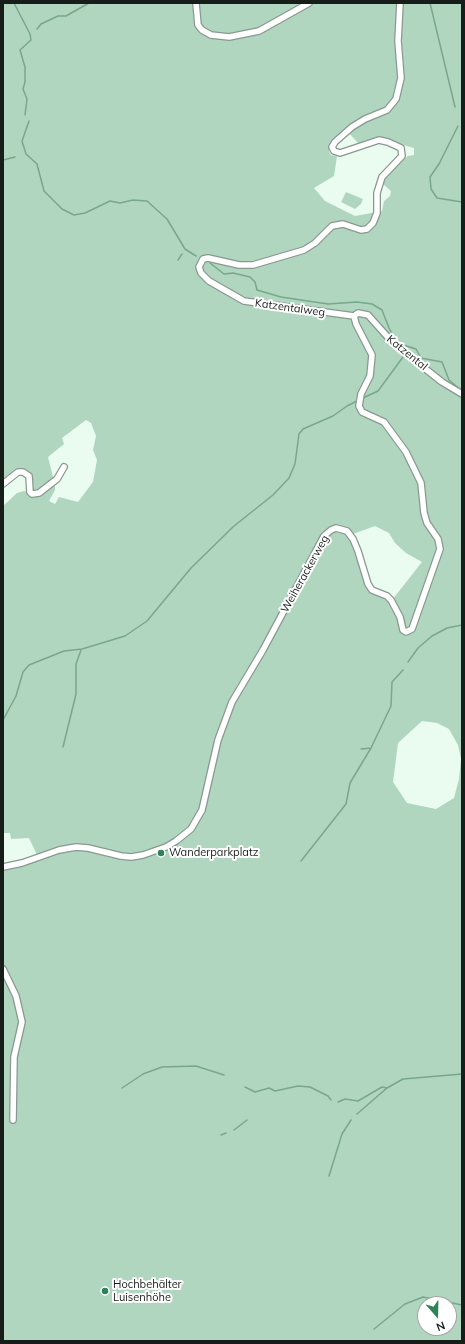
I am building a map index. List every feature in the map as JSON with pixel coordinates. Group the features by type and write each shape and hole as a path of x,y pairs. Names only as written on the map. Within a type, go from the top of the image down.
{"street":[{"path":"196,3 198,25 202,30 211,35 229,37 259,31 309,3"},
{"name":"Katzentalweg","path":"354,316 244,301 209,281 201,273 199,267 203,260 208,258 239,265 253,265 304,250 315,243 332,226 343,224 361,230 367,229 373,223 377,213 377,193 382,177 402,156 401,148 379,140 340,153 334,151 332,147 334,142 352,127 364,119 387,110 396,99 401,78 398,41 400,3"},
{"name":"Katzental","path":"354,316 358,313 368,315 392,343 442,382 462,394"},
{"name":"Weiherackerweg","path":"3,867 22,863 59,850 76,847 88,848 121,856 131,857 143,855 176,842 190,829 202,810 218,740 232,702 263,650 324,536 330,530 336,528 347,531 353,539 358,551 368,584 372,590 387,596 391,600 400,617 403,630 406,632 412,629 440,549 427,523 421,483 406,452 384,422 362,412 360,398 370,376 372,355 356,324 354,316"},
{"path":"3,484 18,472 23,472 29,476 30,492 32,494 39,493 57,479 64,467"},
{"path":"3,969 16,996 22,1022 14,1057 13,1120"}],"green space":[{"path":"3,3 462,3 462,1341 3,1341 3,867 38,857 29,838 11,839 10,833 3,833 3,506 17,493 24,491 29,492 27,475 19,473 3,484","holes":["346,130 359,144 373,138 378,138 414,148 414,155 408,156 388,172 383,184 391,191 390,196 384,201 382,211 355,216 325,201 314,188 334,176 337,156 331,155 329,151 332,142","86,420 91,423 96,436 93,450 97,460 93,482 78,502 59,497 55,504 49,501 55,490 55,485 48,457 64,444 62,438","375,526 389,533 395,543 406,553 422,562 392,600 368,584 353,534","422,721 437,723 449,729 458,745 461,759 459,779 454,798 436,809 407,803 393,782 398,743"]},
{"path":"346,192 363,199 361,204 355,209 341,202"}],"waterway":[{"path":"14,3 30,34 31,40 20,50 25,67 25,82 23,89 27,99 25,115"},
{"path":"37,29 41,24 58,16 66,16 89,3"},
{"path":"430,3 455,107"},
{"path":"29,121 22,141 26,154 37,164 44,191 62,209 74,215 85,213 110,201 120,203 133,200 147,201 167,219 185,249 196,256"},
{"path":"458,126 439,164 430,177 431,189 437,198 462,202"},
{"path":"3,160 15,157"},
{"path":"178,260 182,254"},
{"path":"210,263 224,274 233,273 250,277 255,282 257,290 281,297 328,304 357,302 372,304 382,310 397,343 416,349 421,358 442,362 449,380 462,391"},
{"path":"363,398 378,391 403,357"},
{"path":"3,720 16,696 23,672 29,665 64,651 82,649 125,636 147,621 191,568 234,526 273,495 289,478 295,464 299,434 303,429 333,416 357,401"},
{"path":"408,662 418,648 432,636 447,628 462,625"},
{"path":"63,747 76,694 76,664 81,650"},
{"path":"301,861 346,804 350,783 371,748 391,706 392,682 403,670"},
{"path":"361,749 371,748"},
{"path":"122,1088 143,1074 162,1067 196,1066 224,1075"},
{"path":"338,1102 345,1099 358,1101 382,1087 387,1088 403,1079 462,1074"},
{"path":"245,1087 255,1092 269,1088 275,1091 298,1086 310,1087 328,1096 331,1100"},
{"path":"357,1114 387,1088"},
{"path":"234,1130 247,1120"},
{"path":"329,1176 342,1134 351,1120"},
{"path":"221,1135 226,1133"},
{"path":"374,1329 405,1304 423,1297 462,1305"}],"place":[{"name":"Wanderparkplatz","path":"161,853"},
{"name":"Hochbehälter Luisenhöhe","path":"105,1291"}]}
